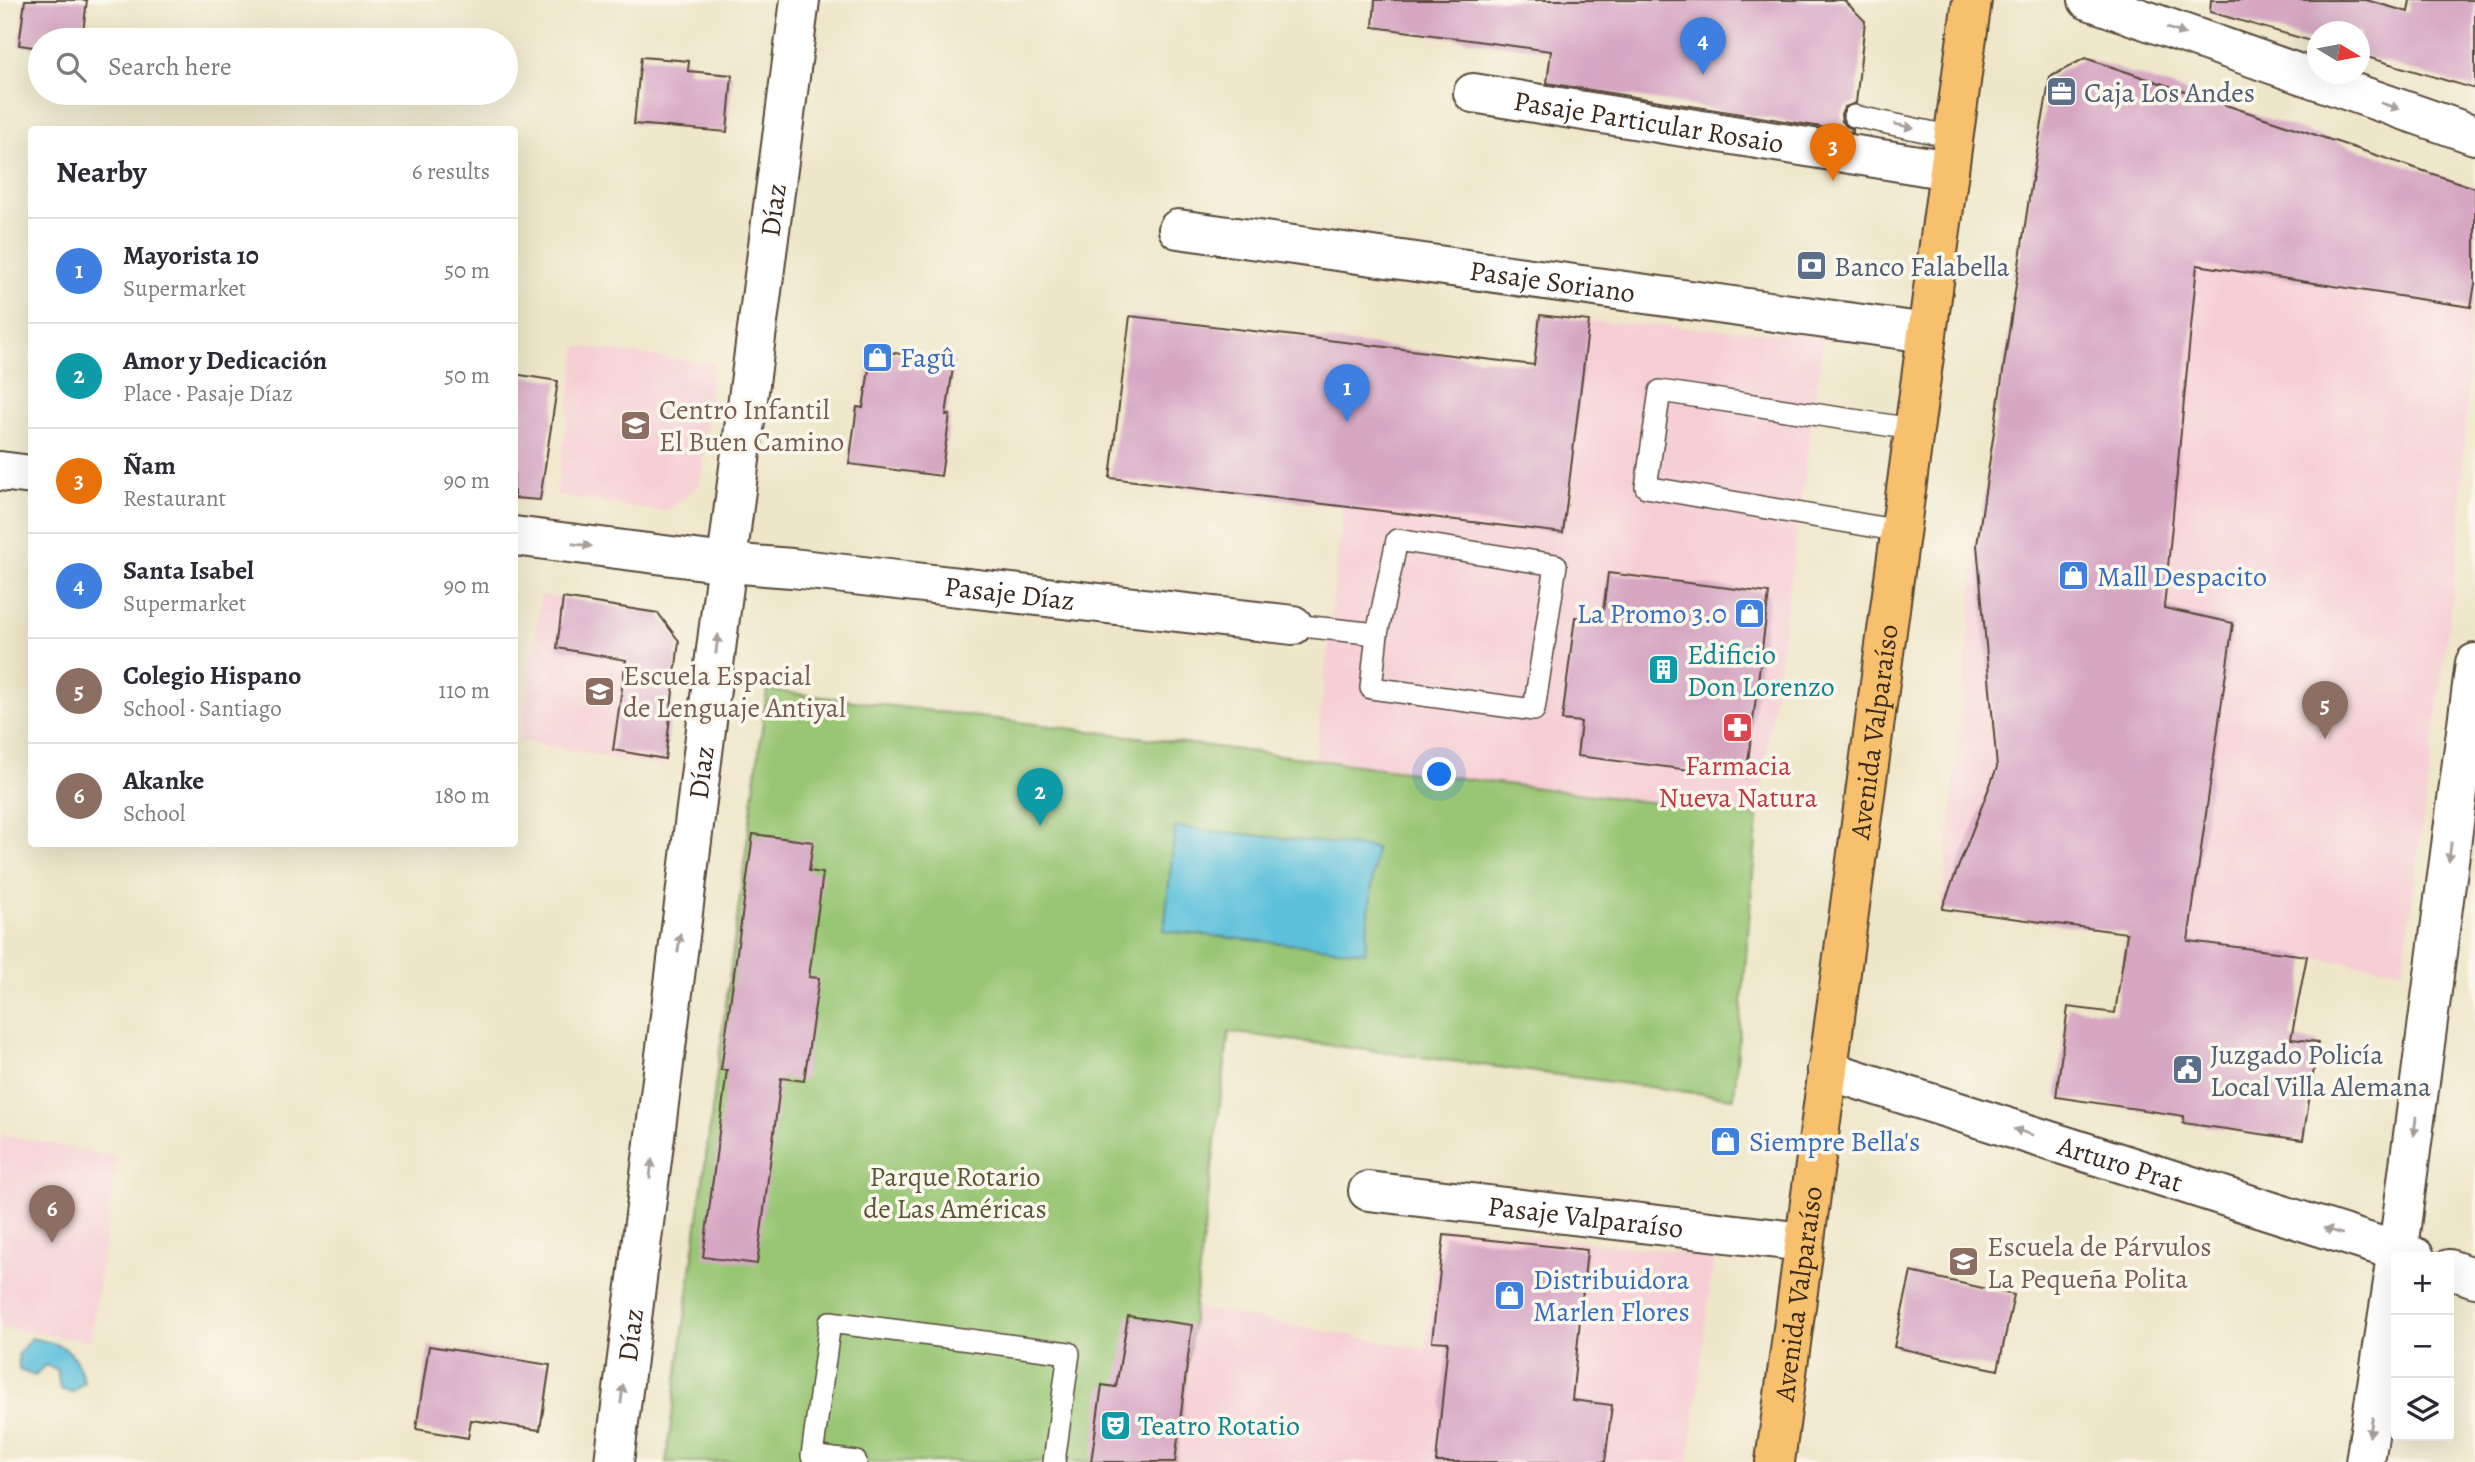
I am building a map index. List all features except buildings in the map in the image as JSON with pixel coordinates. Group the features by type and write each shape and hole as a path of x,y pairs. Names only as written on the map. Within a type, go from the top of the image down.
{"main road":[{"name":"Avenida Valparaíso","path":"1775,1462 1972,0"}],"street":[{"name":"Díaz","path":"614,1462 800,0"},
{"path":"2088,0 2475,135"},
{"name":"Pasaje Particular Rosaio","path":"1473,93 1951,153"},
{"name":"Pasaje Soriano","path":"1178,229 1927,333"},
{"path":"0,471 28,474"},
{"name":"Pasaje Díaz","path":"518,537 727,563 792,568 1293,625"},
{"path":"2403,1252 2475,663"},
{"name":"Arturo Prat","path":"1827,1070 2391,1253"},
{"name":"Pasaje Valparaíso","path":"1368,1191 1804,1242"},
{"path":"2454,1271 2475,1278"},
{"path":"2365,1462 2392,1315"}],"lane":[{"path":"1854,116 1951,153"},
{"path":"1900,531 1646,487 1660,391 1913,429"},
{"path":"1397,540 1556,565 1534,710 1371,688 1377,634 1397,540"},
{"path":"1293,625 1377,634"},
{"path":"856,1462 812,1456 830,1322 1069,1353 1054,1462"}],"shaded area":[{"path":"2085,58 2475,188 2475,284 2471,307 2460,537 2403,970 1942,909 1977,545 2029,198 2050,77"},
{"path":"1540,315 1589,321 1824,336 1758,816 1315,760 1343,507 1110,478 1130,316 1533,365"},
{"name":"Centro Infantil El Buen Camino","path":"577,346 713,364 700,485 666,512 556,495"},
{"name":"Escuela Espacial de Lenguaje Antiyal","path":"541,595 658,613 679,641 664,767 520,741"},
{"path":"0,1134 117,1157 90,1341 0,1328"},
{"path":"1440,1227 1714,1255 1689,1462 1175,1462 1194,1308 1425,1349"}],"green space":[{"name":"Parque Rotario de Las Américas","path":"767,690 1758,816 1734,1098 1229,1032 1175,1462 666,1462"}],"water":[{"path":"1175,827 1376,848 1365,952 1164,931"},
{"path":"31,1338 67,1350 77,1362 84,1382 72,1393 60,1389 57,1370 45,1365 35,1376 19,1370 18,1355"}],"place":[{"name":"Santa Isabel","path":"1703,75"},
{"name":"Caja Los Andes","path":"2061,92"},
{"name":"Ñam","path":"1833,181"},
{"name":"Banco Falabella","path":"1811,266"},
{"name":"Fagû","path":"877,357"},
{"name":"Mayorista 10","path":"1347,422"},
{"name":"Centro Infantil El Buen Camino","path":"636,425"},
{"name":"Mall Despacito","path":"2074,576"},
{"name":"La Promo 3.0","path":"1750,613"},
{"name":"Edificio Don Lorenzo","path":"1664,670"},
{"name":"Escuela Espacial de Lenguaje Antiyal","path":"600,691"},
{"name":"Farmacia Nueva Natura","path":"1738,728"},
{"name":"Colegio Hispano","path":"2325,739"},
{"name":"Amor y Dedicación","path":"1040,826"},
{"name":"Juzgado Policía Local Villa Alemana","path":"2187,1070"},
{"name":"Siempre Bella's","path":"1726,1141"},
{"name":"Akanke","path":"52,1243"},
{"name":"Escuela de Párvulos La Pequeña Polita","path":"1964,1262"},
{"name":"Distribuidora Marlen Flores","path":"1510,1295"},
{"name":"Teatro Rotatio","path":"1115,1425"}]}
